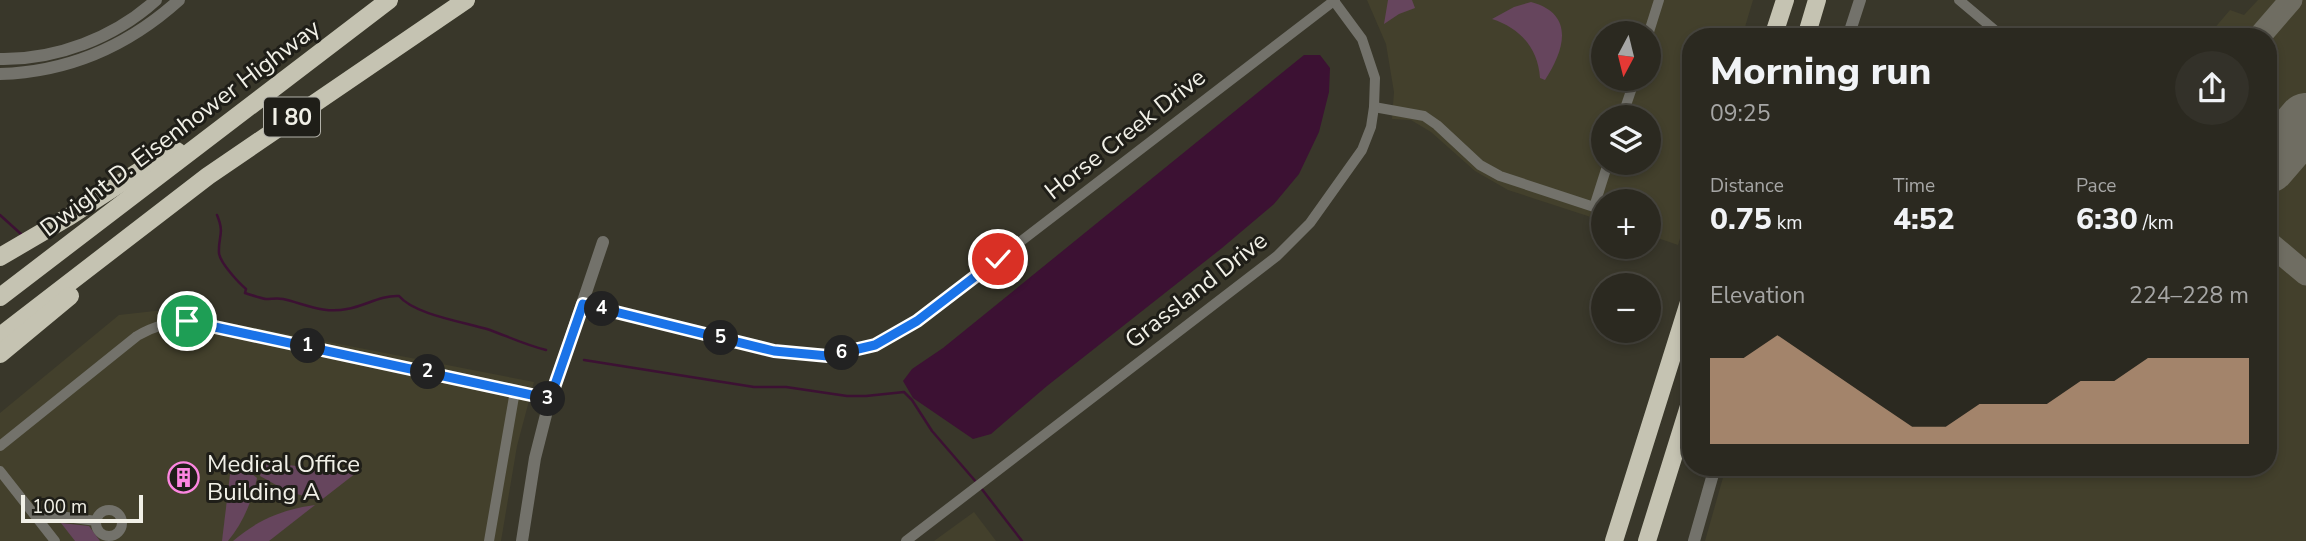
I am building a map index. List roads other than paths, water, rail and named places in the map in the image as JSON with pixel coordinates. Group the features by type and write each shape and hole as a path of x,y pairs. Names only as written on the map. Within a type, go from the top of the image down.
{"highway":[{"name":"Dwight D. Eisenhower Highway","path":"0,297 390,0"},
{"name":"I 80","path":"0,336 123,240 255,143 466,0"},
{"path":"1776,28 1784,0"},
{"path":"1809,28 1817,0"},
{"path":"0,257 158,159 203,140"},
{"path":"0,354 82,287 123,240"},
{"path":"1615,541 1682,325"},
{"path":"1647,541 1682,429"}],"street":[{"path":"0,59 43,55 81,45 121,25 156,0"},
{"path":"0,74 50,69 81,61 138,33 179,0"},
{"name":"Grassland Drive","path":"906,541 1277,256 1310,223 1362,150 1371,127 1374,107 1375,78 1362,39 1335,0"},
{"name":"Horse Creek Drive","path":"583,304 774,351 828,356 875,345 917,321 1335,0"},
{"path":"1652,21 1659,0"},
{"path":"1851,28 1860,0"},
{"path":"1959,0 1992,28"},
{"path":"1374,107 1424,116 1480,165 1500,176 1594,207 1604,175"},
{"path":"522,541 536,458 550,399 603,242"},
{"path":"0,446 137,336 156,326 176,321 197,322 550,399"},
{"path":"489,541 515,391"},
{"path":"0,471 55,541"},
{"path":"1694,541 1712,476"},
{"path":"108,510 119,515 122,523 119,531 107,538 99,531 96,521 100,514 108,510"},
{"path":"40,522 52,515 96,521"}],"waterway":[{"path":"0,215 21,234"},
{"path":"217,215 221,231 220,257 246,289 245,293 263,299 283,299 330,310 347,309 386,297 399,296 406,303 428,313 490,330 546,350"},
{"path":"584,360 754,387 786,387 847,396 904,392 932,431 977,483"},
{"path":"981,488 1022,541"}],"place":[{"name":"Medical Office Building A","path":"184,478"}]}
